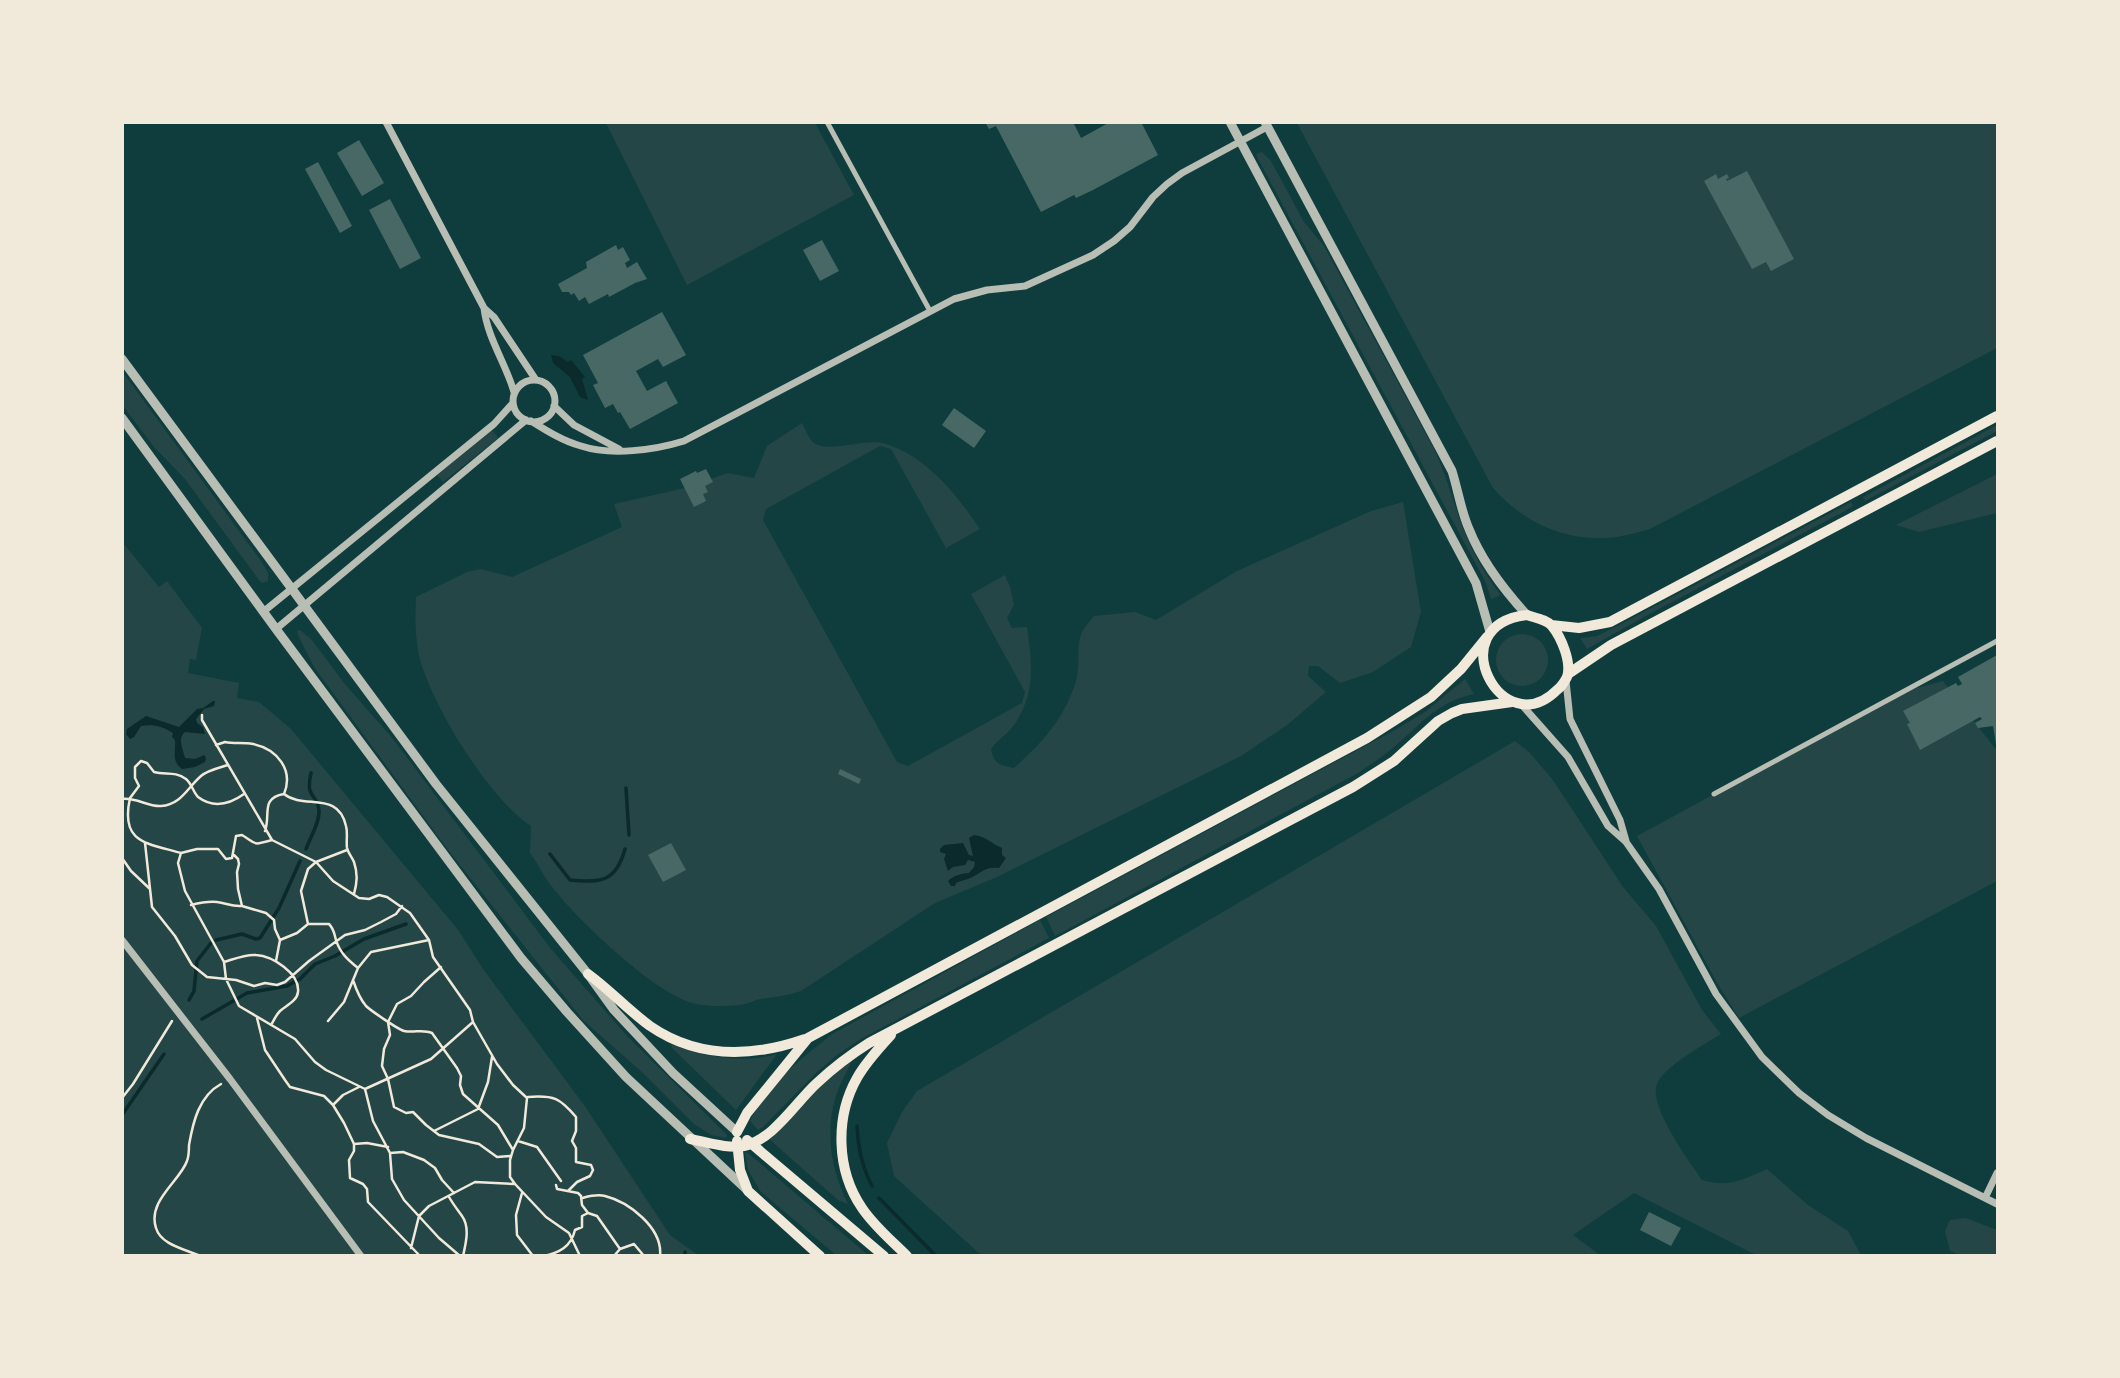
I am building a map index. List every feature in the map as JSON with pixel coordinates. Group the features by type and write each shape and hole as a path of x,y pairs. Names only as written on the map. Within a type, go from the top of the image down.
{"main road":[{"path":"588,974 650,1026 667,1036 701,1049 746,1053 768,1050 808,1038 1367,738 1431,697 1461,669 1504,620 1527,615 1551,625 1579,628 1610,622 1997,416"},
{"path":"690,1139 737,1146 764,1138 815,1084 852,1054 1353,787 1394,761 1438,721 1452,713 1462,709 1516,703 1532,705 1546,700 1567,676 1611,645 1997,440"},
{"path":"1551,625 1564,650 1567,676"},
{"path":"1489,635 1483,654 1489,680 1497,692 1516,703"},
{"path":"898,1028 873,1055 857,1078 848,1100 841,1133 845,1167 858,1202 873,1222 907,1255"},
{"path":"808,1038 747,1113 737,1132 737,1146 740,1170 748,1191 820,1255"},
{"path":"737,1132 884,1255"}],"street":[{"path":"386,122 484,308 494,317 536,380"},
{"path":"827,122 930,311"},
{"path":"1230,122 1476,583 1489,635"},
{"path":"484,308 485,321 505,364 514,392 513,403 517,414 562,439 583,447 654,449 684,441 930,311 970,293 1025,286 1093,255 1130,227 1153,197 1167,184 1266,125 1452,471 1469,529 1487,564 1506,592 1527,615"},
{"path":"122,359 436,784 622,1019 673,1073 737,1132"},
{"path":"276,629 529,421 540,421 547,417 554,406 551,389 541,381 524,382 514,392"},
{"path":"263,612 494,424 513,403"},
{"path":"554,406 574,425 619,450"},
{"path":"122,418 521,958 626,1077 748,1191"},
{"path":"1714,794 1997,641"},
{"path":"1567,676 1570,719 1620,820 1626,842"},
{"path":"1516,703 1568,757 1608,827 1626,842 1659,889 1716,994 1762,1057 1800,1093 1866,1139 1997,1204"},
{"path":"122,940 230,1079 360,1255"},
{"path":"1985,1198 1997,1173"}],"path":[{"path":"202,715 216,746 272,840 316,862 333,881 359,898 369,899 379,895 387,897 410,913 429,940 433,957 470,1010 473,1022 492,1057 513,1085 527,1098"},
{"path":"216,746 225,742 253,744 271,752 284,764 288,775 284,794"},
{"path":"234,855 226,859 218,849 204,848 181,853 145,843 135,838 130,830 127,809 130,798 139,786 135,778 135,767 141,761 147,763 155,772 177,774 187,780 196,795 208,802 232,803 244,794"},
{"path":"122,799 130,798 160,806 170,804 181,799 200,777 228,765"},
{"path":"284,794 289,798 318,801 334,806 342,814 346,826 347,850 354,861 358,880 354,894"},
{"path":"265,831 268,821 265,810 267,804 276,796 284,794"},
{"path":"242,906 237,889 239,864 234,855 236,836 242,835 251,843 258,844 272,840"},
{"path":"145,843 152,907 175,936 192,965 207,978 254,985 278,985 293,977 345,935 365,930 396,914 402,906"},
{"path":"308,924 301,891 308,869 316,862 347,850"},
{"path":"181,853 178,863 180,876 191,905 224,962 226,979 239,1006 295,1039 315,1062 326,1070 365,1089 431,1059 473,1022"},
{"path":"122,858 150,889"},
{"path":"191,905 218,902 266,913 274,920 280,940 276,961"},
{"path":"280,940 297,933 308,924 329,924 345,958 358,968"},
{"path":"328,1021 344,1002 358,968 366,957 375,950 429,940"},
{"path":"224,962 257,955 286,967 293,977 298,993 277,1014 271,1025"},
{"path":"441,967 411,996 397,1004 388,1022 390,1035 384,1049 382,1066 388,1079 394,1107 407,1113 414,1112 439,1135 479,1144 496,1157 511,1156"},
{"path":"353,980 359,996 368,1008 377,1012 396,1030 432,1033 457,1068 463,1094 498,1125 513,1150"},
{"path":"122,1098 178,1012"},
{"path":"257,1017 265,1050 290,1087 324,1096 333,1105 354,1144 349,1160 350,1178 363,1184 367,1189 368,1202 411,1248 421,1255"},
{"path":"433,1131 478,1109 488,1082 492,1057"},
{"path":"200,1255 168,1243 159,1234 155,1218 166,1189 187,1162 200,1103 216,1086 230,1079"},
{"path":"333,1105 360,1087"},
{"path":"365,1089 373,1121 390,1153 391,1179 404,1199 439,1238 462,1255 467,1225 449,1197"},
{"path":"527,1098 557,1098 577,1122 572,1141 576,1148 576,1162 590,1165 593,1170 590,1177 577,1182 568,1191"},
{"path":"527,1098 524,1128 511,1156 510,1177 546,1217 569,1233 580,1255"},
{"path":"518,1141 537,1147 561,1181"},
{"path":"354,1144 367,1143 388,1147"},
{"path":"390,1153 403,1152 424,1160 435,1168 454,1193"},
{"path":"411,1248 419,1216 429,1206 475,1182 515,1184"},
{"path":"556,1185 557,1189 578,1193 582,1198 582,1205 588,1213 597,1216 620,1250"},
{"path":"522,1193 516,1215 517,1234 533,1255 558,1253 573,1240 575,1230 582,1227 582,1216 588,1213"},
{"path":"582,1198 605,1196 634,1210 654,1232 660,1255"},
{"path":"614,1255 635,1244 644,1255"}],"shaded area":[{"path":"606,123 815,123 854,195 687,285"},
{"path":"1297,123 1997,123 1997,348 1650,529 1617,537 1565,534 1533,521 1493,488"},
{"path":"1262,152 1271,161 1304,222 1324,246 1433,447 1469,542 1499,596 1491,599 1486,583 1257,157 1256,154"},
{"path":"551,355 559,356 568,362 571,360 585,377 582,379 588,400 580,397 570,377 553,363"},
{"path":"122,371 261,561 268,573 268,581 262,583 259,580 185,479 154,447 123,406"},
{"path":"802,423 811,440 820,446 837,447 878,442 915,458 951,491 980,529 946,548 891,449 880,446 766,509 763,520 897,762 908,766 1022,703 1025,692 971,594 1005,575 1014,605 1007,618 1012,628 1027,627 1031,678 1021,713 1012,728 991,749 996,761 1014,768 1042,740 1065,709 1077,678 1081,634 1094,616 1135,612 1156,620 1237,571 1371,511 1403,502 1421,612 1411,647 1373,672 1340,683 1318,666 1309,666 1308,676 1326,692 1287,725 1241,756 995,878 935,903 801,991 739,1005 711,1006 692,1003 657,984 615,952 577,915 547,880 530,853 531,826 497,795 480,773 436,699 419,656 416,597 467,572 481,569 512,577 622,527 614,504 685,488 728,473 754,478 767,446"},
{"path":"1997,425 1997,431 1865,501 1863,497"},
{"path":"492,430 498,438 443,482 437,475"},
{"path":"1997,474 1997,513 1919,532 1896,525"},
{"path":"1851,502 1853,506 1843,512 1587,649 1580,638 1597,636 1625,622"},
{"path":"123,543 159,587 167,581 202,628 196,660 190,659 188,673 239,683 237,698 259,702 291,729 459,931 483,969 584,1105 670,1235 698,1255 123,1255"},
{"path":"300,630 312,640 344,683 393,739 551,949 628,1037 727,1135 726,1138 711,1135 694,1124 644,1074 583,1020 448,850 314,667 298,635 297,631"},
{"path":"1522,634 1532,636 1540,642 1546,650 1546,670 1540,678 1532,684 1522,686 1512,684 1504,678 1498,670 1496,660 1498,650 1504,642 1512,636"},
{"path":"1465,679 1474,694 1438,709 1389,751 1358,773 1055,936 1046,917 1395,730 1425,712"},
{"path":"1943,681 1997,751 1997,881 1739,1018 1637,836 1902,692"},
{"path":"213,701 214,706 204,709 196,719 205,734 185,732 181,737 185,758 195,759 204,755 206,758 205,762 195,767 182,769 179,766 175,759 173,733 165,729 153,725 141,726 134,737 130,739 126,734 127,729 146,716 179,727 197,709"},
{"path":"1515,741 1529,752 1553,780 1623,887 1656,926 1702,1010 1721,1034 1667,1070 1657,1084 1658,1106 1688,1160 1702,1180 1720,1183 1735,1182 1767,1169 1808,1205 1848,1231 1861,1255 1756,1255 1634,1193 1573,1235 1600,1255 981,1255 894,1176 887,1143 902,1112 917,1091"},
{"path":"974,835 1002,848 1002,855 1006,858 999,868 986,869 951,886 948,881 969,873 975,862 968,860 965,865 953,867 948,871 944,859 946,854 940,852 940,849 944,845 963,843 969,855 973,856 969,838"},
{"path":"1040,920 1049,938 859,1040 817,1072 763,1127 758,1130 750,1121 776,1083 798,1061 834,1033"},
{"path":"671,1044 724,1058 777,1054 736,1110"},
{"path":"852,1060 834,1104 830,1133 833,1162 848,1204 838,1200 769,1139 818,1086"},
{"path":"745,1152 868,1255 836,1255 760,1191 748,1170"},
{"path":"1966,1218 1997,1230 1997,1255 1960,1255 1950,1251 1945,1231 1950,1220"}],"building":[{"path":"985,122 1073,122 1081,138 1110,122 1141,122 1158,155 1093,190 1076,198 1074,195 1041,212 996,126 989,129"},
{"path":"359,140 384,183 362,196 337,153"},
{"path":"318,162 352,226 340,233 305,169"},
{"path":"1747,171 1794,259 1771,271 1766,262 1752,269 1704,181 1716,174 1718,179 1727,174 1727,181"},
{"path":"390,199 421,258 400,269 369,210"},
{"path":"822,240 839,271 820,281 803,250"},
{"path":"616,245 618,250 623,247 630,260 625,263 627,268 637,262 647,279 589,304 585,297 579,301 574,293 571,295 569,292 562,292 558,284 587,268 586,262"},
{"path":"662,312 686,355 663,367 658,359 636,371 647,391 666,381 678,403 630,429 613,404 605,408 593,385 598,383 583,355"},
{"path":"954,408 986,431 974,448 942,425"},
{"path":"706,469 713,482 705,486 708,492 703,494 706,501 694,507 680,479"},
{"path":"1997,655 1997,743 1993,726 1978,728 1975,723 1982,719 1980,717 1920,750 1903,711 1956,683 1958,686 1962,684 1958,677"},
{"path":"840,769 861,779 859,784 838,774"},
{"path":"671,843 686,870 663,882 648,855"},
{"path":"1649,1212 1681,1228 1671,1246 1640,1230"}],"waterway":[{"path":"306,849 319,815 318,805 309,787 311,773"},
{"path":"626,788 629,835"},
{"path":"550,854 570,880 590,881 612,874 625,849"},
{"path":"216,940 242,934 260,938 279,908 300,861"},
{"path":"202,1019 247,993 287,986 300,979 315,964 364,939 406,924"},
{"path":"189,1000 194,991 197,961 211,943"},
{"path":"122,1115 164,1054"},
{"path":"857,1126 861,1157 872,1186"},
{"path":"879,1198 936,1256"}]}
